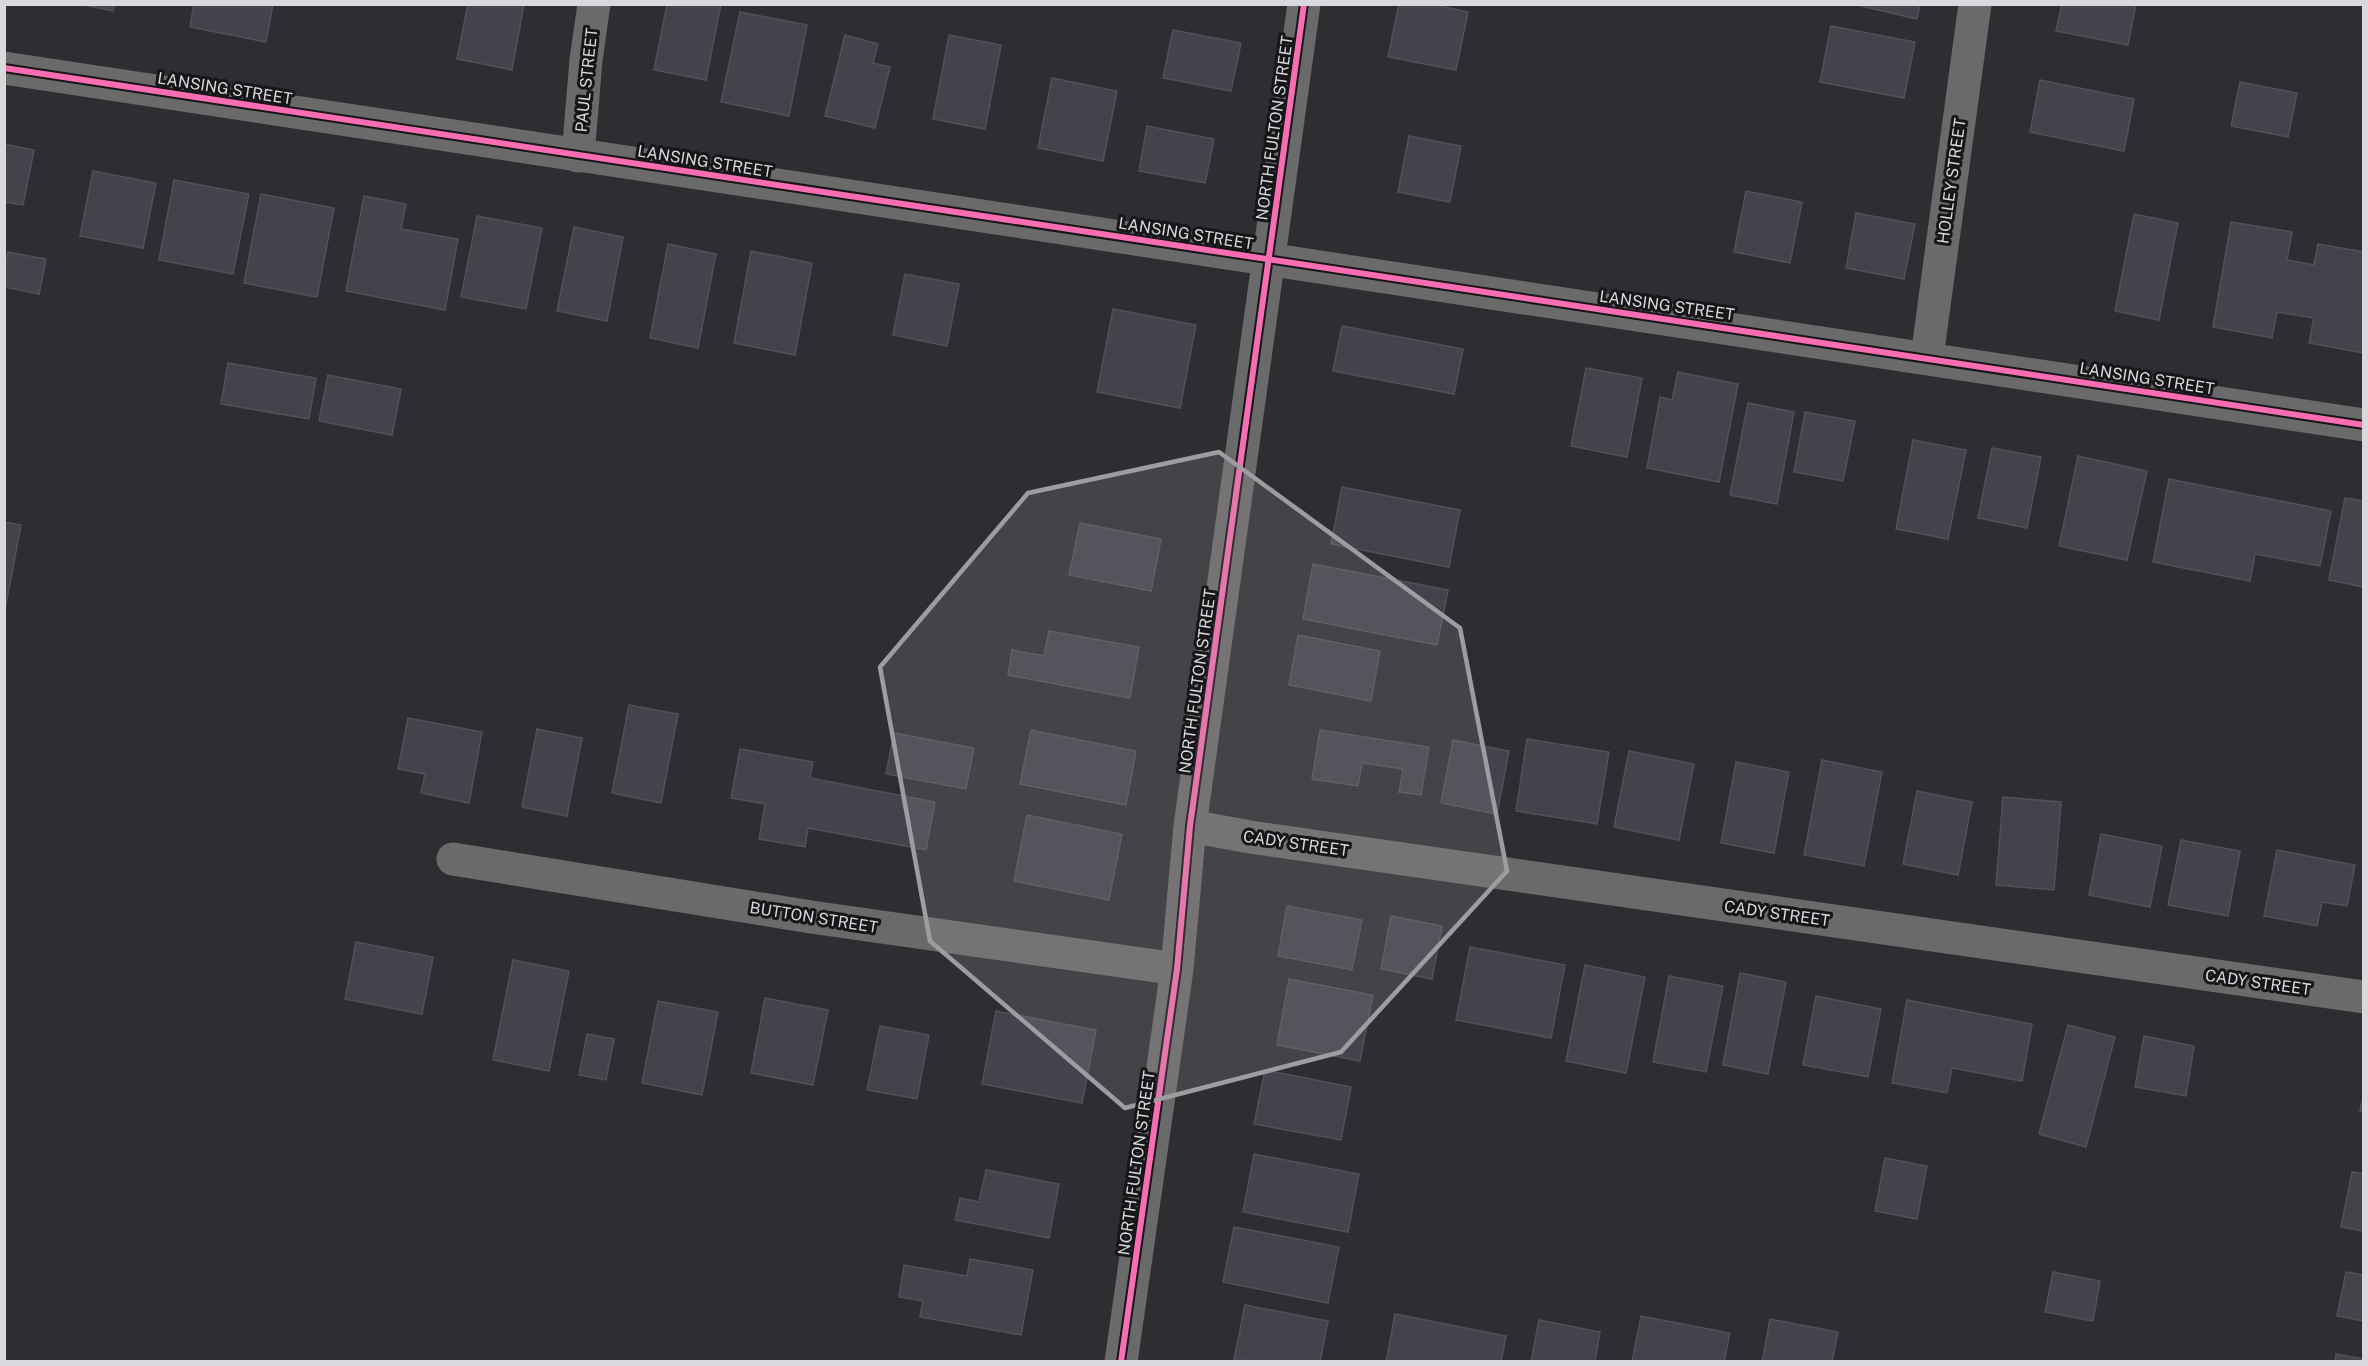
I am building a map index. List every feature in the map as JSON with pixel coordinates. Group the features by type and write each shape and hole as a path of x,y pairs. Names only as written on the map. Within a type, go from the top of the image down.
{"street":[{"name":"PAUL STREET","path":"578,156 586,60 594,4"},
{"name":"NORTH FULTON STREET","path":"1121,1362 1177,969 1191,826 1304,4"},
{"name":"HOLLEY STREET","path":"1927,357 1975,4"},
{"name":"LANSING STREET","path":"4,68 1927,357 2364,425"},
{"name":"CADY STREET","path":"1191,826 2364,998"},
{"name":"BUTTON STREET","path":"453,858 811,917 1177,969"}],"highlighted area":[{"path":"1219,452 1460,628 1507,871 1341,1052 1125,1108 930,941 880,667 1028,493"}],"building":[{"path":"79,4 115,4 113,11"},
{"path":"194,4 273,4 266,42 190,27"},
{"path":"468,4 524,4 512,70 457,59"},
{"path":"667,4 721,4 706,80 654,70"},
{"path":"1399,4 1431,4 1468,12 1456,70 1388,57"},
{"path":"1853,4 1920,4 1917,19"},
{"path":"2062,4 2136,4 2128,45 2056,31"},
{"path":"740,12 807,25 789,116 721,102"},
{"path":"1831,26 1915,42 1904,98 1820,82"},
{"path":"1173,30 1241,43 1231,91 1163,78"},
{"path":"845,35 878,44 873,63 890,67 875,128 825,116"},
{"path":"949,35 1001,45 985,129 933,119"},
{"path":"1052,78 1117,91 1103,161 1038,148"},
{"path":"2040,80 2134,99 2124,151 2030,132"},
{"path":"2240,82 2297,93 2288,137 2231,126"},
{"path":"1147,126 1214,139 1205,183 1139,171"},
{"path":"1409,136 1461,146 1450,202 1398,192"},
{"path":"4,144 34,150 23,205 4,202"},
{"path":"93,171 156,183 143,248 80,236"},
{"path":"174,180 249,194 233,274 159,260"},
{"path":"1746,191 1802,202 1790,263 1734,252"},
{"path":"261,194 334,208 317,297 244,283"},
{"path":"364,196 406,204 401,229 458,239 445,310 346,291"},
{"path":"1856,213 1915,224 1904,279 1846,268"},
{"path":"2134,214 2178,223 2159,320 2115,311"},
{"path":"477,216 542,228 526,309 461,297"},
{"path":"2231,222 2292,232 2287,260 2314,265 2318,244 2364,252 2364,353 2309,343 2314,318 2277,312 2272,338 2213,327"},
{"path":"574,227 623,237 607,321 557,311"},
{"path":"668,244 716,254 698,348 650,338"},
{"path":"751,251 812,263 795,355 734,343"},
{"path":"8,252 46,259 39,294 4,287"},
{"path":"905,274 959,284 947,346 893,335"},
{"path":"1113,309 1196,325 1180,408 1097,392"},
{"path":"1342,326 1463,349 1454,394 1333,371"},
{"path":"228,363 316,378 309,419 221,404"},
{"path":"1586,368 1642,378 1627,457 1571,446"},
{"path":"1678,372 1738,384 1719,482 1647,468 1660,397 1672,400"},
{"path":"328,375 401,389 392,435 319,421"},
{"path":"1748,403 1794,412 1777,504 1730,495"},
{"path":"1805,412 1855,421 1843,481 1794,472"},
{"path":"1913,440 1966,450 1948,539 1896,529"},
{"path":"1992,448 2041,457 2027,528 1978,518"},
{"path":"2078,456 2147,471 2127,560 2059,546"},
{"path":"2169,479 2331,511 2320,566 2255,554 2250,581 2153,562"},
{"path":"1342,487 1460,510 1449,567 1331,544"},
{"path":"2345,498 2364,501 2364,587 2329,580"},
{"path":"4,522 21,525 4,615"},
{"path":"1080,523 1161,539 1151,591 1069,575"},
{"path":"1313,564 1448,590 1437,645 1303,619"},
{"path":"1049,631 1139,647 1130,698 1008,675 1012,650 1044,656"},
{"path":"1298,635 1380,651 1371,701 1289,685"},
{"path":"629,705 678,714 661,803 612,793"},
{"path":"408,718 482,732 469,803 421,793 425,774 398,769"},
{"path":"537,729 582,738 567,816 522,807"},
{"path":"1031,730 1136,751 1126,805 1020,784"},
{"path":"1320,730 1429,747 1421,795 1399,792 1403,769 1362,763 1358,786 1312,779"},
{"path":"894,733 974,748 966,789 886,774"},
{"path":"1527,739 1609,752 1597,824 1516,811"},
{"path":"1453,740 1509,751 1497,814 1441,803"},
{"path":"740,749 813,762 810,778 935,802 926,850 808,828 805,847 759,839 765,804 731,798"},
{"path":"1629,751 1694,764 1679,840 1614,827"},
{"path":"1822,760 1882,772 1864,866 1804,855"},
{"path":"1736,762 1789,772 1774,853 1721,843"},
{"path":"1917,791 1972,802 1958,875 1903,864"},
{"path":"2003,797 2061,802 2054,890 1996,885"},
{"path":"1027,815 1122,834 1109,900 1014,881"},
{"path":"2101,834 2162,846 2150,907 2089,895"},
{"path":"2181,840 2240,851 2228,916 2168,905"},
{"path":"2277,850 2355,865 2347,906 2322,902 2317,926 2264,916"},
{"path":"1287,906 1362,920 1352,970 1278,956"},
{"path":"1391,916 1442,926 1432,979 1381,969"},
{"path":"356,942 433,957 422,1014 345,999"},
{"path":"1470,947 1565,965 1551,1038 1456,1020"},
{"path":"513,960 569,971 549,1071 493,1060"},
{"path":"1585,965 1645,977 1626,1073 1566,1061"},
{"path":"1740,973 1786,982 1768,1074 1723,1065"},
{"path":"1669,976 1723,986 1706,1072 1653,1062"},
{"path":"1289,979 1373,995 1360,1061 1277,1045"},
{"path":"1816,996 1881,1009 1868,1077 1803,1065"},
{"path":"765,998 828,1010 813,1085 751,1073"},
{"path":"1907,1000 2032,1024 2022,1081 1952,1068 1947,1093 1892,1083"},
{"path":"658,1001 718,1012 702,1095 642,1083"},
{"path":"996,1011 1096,1030 1082,1103 982,1084"},
{"path":"2068,1025 2115,1037 2086,1147 2039,1134"},
{"path":"880,1026 929,1035 917,1099 867,1090"},
{"path":"587,1034 614,1039 606,1080 579,1075"},
{"path":"2144,1036 2194,1046 2186,1096 2135,1087"},
{"path":"1265,1070 1351,1087 1341,1140 1254,1124"},
{"path":"2364,1092 2364,1112 2360,1111"},
{"path":"1254,1154 1359,1174 1348,1232 1243,1212"},
{"path":"1885,1158 1927,1166 1917,1219 1875,1211"},
{"path":"986,1170 1059,1184 1049,1238 955,1220 960,1198 979,1202"},
{"path":"2352,1172 2364,1174 2364,1231 2341,1227"},
{"path":"1234,1227 1339,1247 1328,1303 1223,1282"},
{"path":"970,1259 1033,1270 1021,1335 920,1317 923,1301 899,1297 904,1265 967,1276"},
{"path":"2053,1272 2100,1281 2093,1321 2045,1312"},
{"path":"2346,1272 2364,1275 2364,1321 2337,1316"},
{"path":"1245,1305 1328,1321 1320,1362 1234,1360"},
{"path":"1395,1314 1506,1336 1501,1362 1386,1362"},
{"path":"1641,1316 1730,1333 1724,1362 1632,1362"},
{"path":"1770,1319 1838,1332 1832,1362 1762,1362"},
{"path":"1539,1320 1600,1332 1595,1362 1531,1362"},
{"path":"2336,1354 2364,1359 2364,1362 2335,1362"}],"cycle path":[{"path":"1121,1362 1177,969 1190,826 1304,4"},
{"path":"4,68 2364,425"}]}
